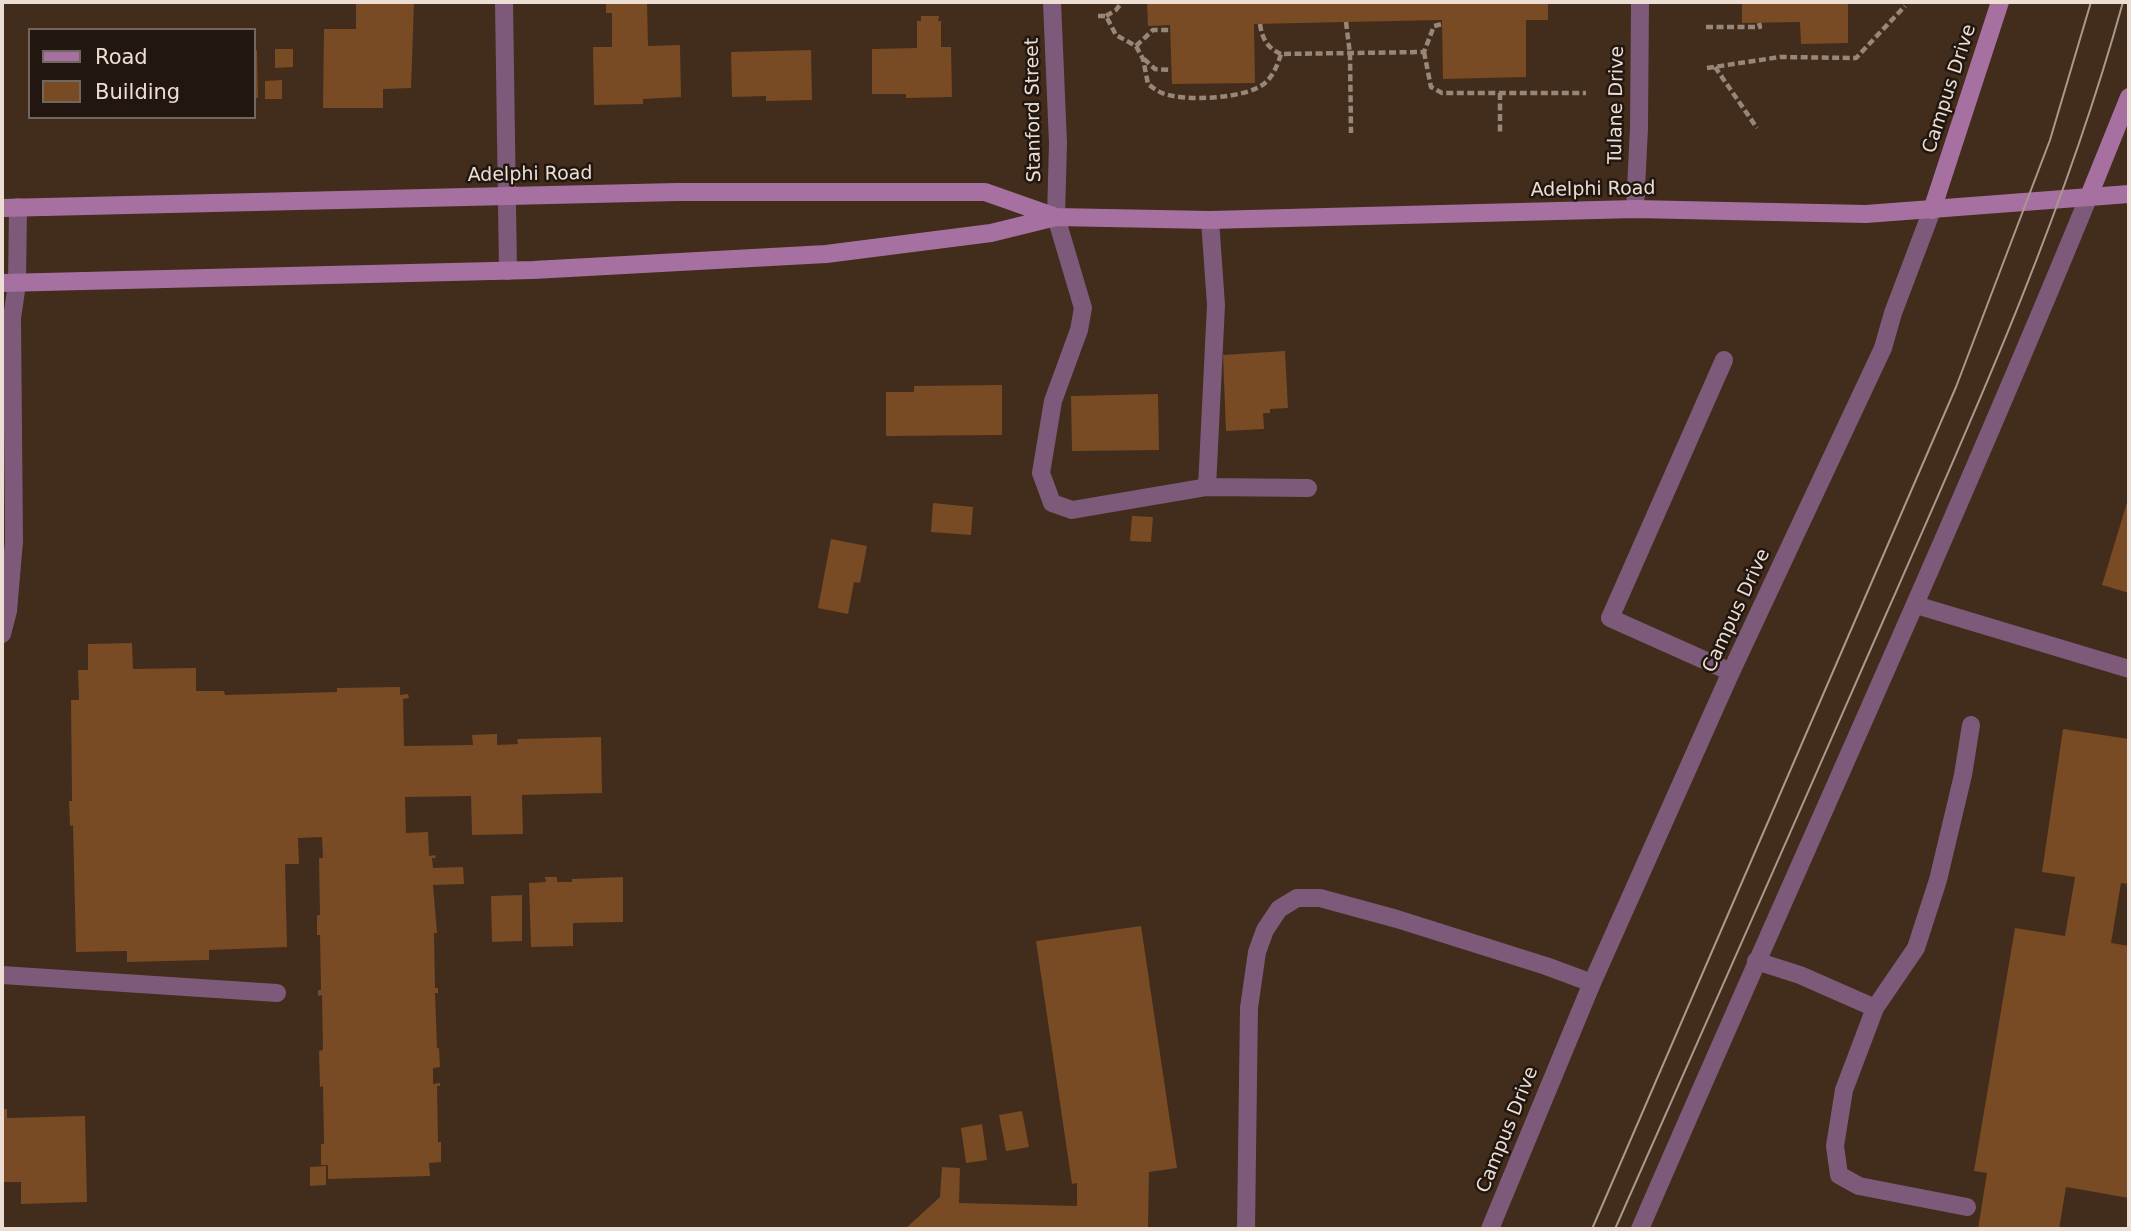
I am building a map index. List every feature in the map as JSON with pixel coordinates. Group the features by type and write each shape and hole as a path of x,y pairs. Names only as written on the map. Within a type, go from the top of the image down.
{"main road":[{"name":"Campus Drive","path":"1932,210 2000,2"},
{"path":"2089,196 2129,97"},
{"name":"Adelphi Road","path":"10,208 677,192 985,192 1056,216"},
{"name":"Adelphi Road","path":"9,283 508,271 826,254 990,233 1056,216 1210,220 1635,209 1866,215 2129,194"}],"street":[{"path":"504,2 508,271"},
{"name":"Stanford Street","path":"1052,2 1058,143 1056,216 1083,307 1079,330 1053,401 1041,473 1052,503 1072,510 1207,487"},
{"name":"Tulane Drive","path":"1635,209 1640,2"},
{"path":"1640,1229 1755,961 1916,605 2036,327 2089,196"},
{"path":"2,634 8,611 14,541 10,208"},
{"name":"Campus Drive","path":"1490,1229 1592,983 1731,672 1883,348 1893,313 1932,210"},
{"path":"1210,220 1216,305 1207,487 1308,488"},
{"path":"1724,359 1609,618 1731,672"},
{"path":"1916,605 2129,669"},
{"path":"1967,1207 1859,1186 1839,1175 1835,1146 1844,1090 1875,1007 1916,948 1938,880 1963,775 1971,725"},
{"path":"1246,1229 1249,1008 1257,952 1265,930 1279,909 1297,898 1321,898 1397,919 1592,983"},
{"path":"1755,961 1800,975 1875,1007"},
{"path":"2,975 277,993"}],"path":[{"path":"1098,16 1106,16 1122,2"},
{"path":"1707,68 1780,57 1856,58 1905,6"},
{"path":"1106,16 1116,35 1136,46 1143,59 1147,84 1161,93 1196,97 1243,93 1264,84 1278,63 1280,54"},
{"path":"1346,22 1350,54 1351,133"},
{"path":"1706,27 1760,27 1759,23"},
{"path":"1260,24 1266,43 1280,54 1424,52"},
{"path":"1442,24 1434,26 1424,52 1431,87 1442,93 1586,93"},
{"path":"1136,46 1153,30 1170,30"},
{"path":"1143,59 1155,69 1171,70"},
{"path":"1715,67 1757,128"},
{"path":"1500,93 1500,132"}],"building":[{"path":"356,2 414,2 411,88 383,89 383,108 323,108 324,29 356,29"},
{"path":"606,2 647,2 648,46 680,45 681,97 643,99 643,104 594,105 593,47 612,47 612,13 606,13"},
{"path":"1147,2 1548,2 1548,20 1526,20 1526,77 1443,79 1442,20 1254,24 1255,83 1172,84 1170,25 1148,26"},
{"path":"1742,2 1848,2 1848,43 1801,44 1800,22 1742,23"},
{"path":"921,16 939,16 941,47 951,47 952,97 906,98 906,94 872,94 872,49 917,48 917,21 921,21"},
{"path":"275,49 293,49 293,67 275,68"},
{"path":"256,50 257,50 256,98"},
{"path":"811,50 812,100 766,101 766,96 732,97 731,52"},
{"path":"282,80 282,99 265,99 265,81"},
{"path":"1285,351 1288,408 1270,409 1270,413 1263,413 1264,429 1226,431 1223,355"},
{"path":"1002,385 1002,435 886,436 886,392 914,392 914,386"},
{"path":"1158,394 1159,450 1072,451 1071,396"},
{"path":"2129,496 2129,593 2102,585"},
{"path":"933,503 973,507 971,535 931,532"},
{"path":"1132,516 1153,517 1151,542 1130,541"},
{"path":"831,539 867,546 860,583 854,582 848,614 818,608"},
{"path":"132,643 133,669 196,668 196,691 224,691 225,695 337,692 337,688 400,687 400,695 408,694 409,698 403,699 404,746 473,745 472,735 497,734 497,745 518,744 517,739 601,737 602,793 522,795 523,834 472,835 471,796 405,797 406,833 428,832 429,856 435,855 436,858 432,858 433,868 463,867 464,884 433,885 437,933 434,933 435,988 438,988 438,993 435,993 437,1048 440,1067 433,1068 433,1084 440,1083 440,1086 437,1086 441,1162 429,1163 430,1176 328,1179 328,1165 321,1165 321,1144 324,1144 323,1086 320,1087 319,1051 323,1050 322,995 318,996 318,990 321,990 317,915 320,915 319,858 323,858 322,837 298,838 299,864 285,864 287,947 209,950 209,960 127,962 127,951 76,952 73,825 70,826 69,801 72,801 71,700 79,700 78,670 88,670 88,644"},
{"path":"2063,729 2129,739 2129,884 2121,883 2111,943 2129,946 2129,1198 2066,1187 2059,1229 1978,1229 1987,1173 1974,1171 2015,928 2065,936 2075,877 2042,872"},
{"path":"545,877 557,877 557,882 572,882 572,879 623,877 623,922 573,923 573,946 531,947 529,883 546,882"},
{"path":"522,895 522,941 492,942 491,896"},
{"path":"1141,926 1177,1168 1149,1172 1148,1229 905,1229 940,1197 942,1167 960,1168 959,1203 1077,1206 1077,1183 1072,1184 1036,941"},
{"path":"2,1109 7,1109 7,1118 85,1116 87,1202 21,1204 21,1182 2,1182"},
{"path":"1022,1111 1029,1147 1006,1151 999,1115"},
{"path":"982,1124 987,1160 966,1163 961,1128"},
{"path":"326,1166 326,1185 310,1186 310,1167"}],"tram line":[{"path":"1592,1229 1956,387 2050,140 2091,2"},
{"path":"1615,1229 1985,387 2074,158 2123,2"}]}
